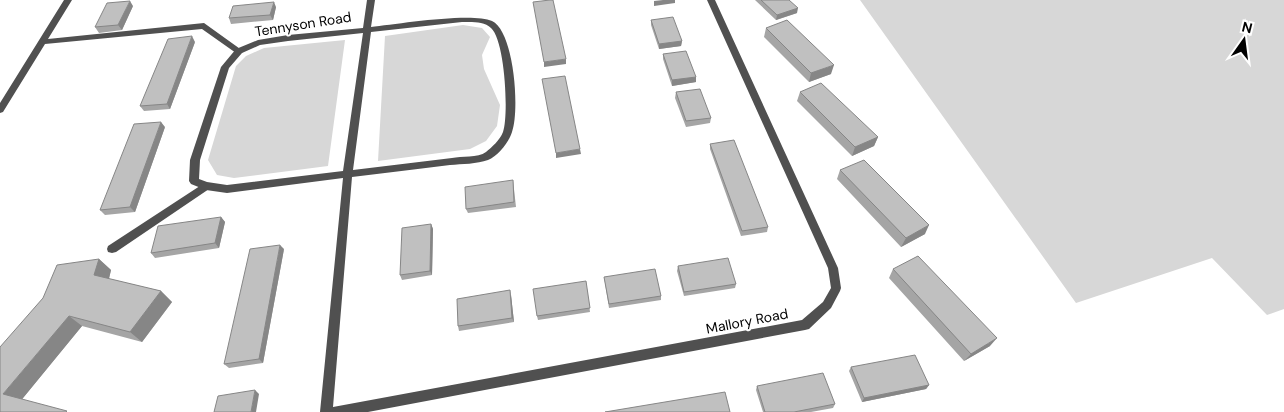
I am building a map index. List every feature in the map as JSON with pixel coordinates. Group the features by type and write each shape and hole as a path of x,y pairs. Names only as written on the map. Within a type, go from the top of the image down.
{"street":[{"path":"0,110 68,0"},
{"name":"Tennyson Road","path":"326,412 348,173 371,0"},
{"name":"Mallory Road","path":"336,412 805,325 827,305 836,288 833,268 711,0"},
{"name":"Tennyson Road","path":"462,20 484,20 497,28 505,46 510,93 509,129 502,143 486,156 227,189 206,186 194,181 195,160 225,67 239,51 258,43 368,29 462,20"},
{"path":"42,42 204,26 239,51"},
{"path":"112,249 206,186"}],"shaded area":[{"path":"860,0 1284,0 1284,309 1267,315 1212,258 1076,303"},
{"path":"463,25 482,28 490,37 482,55 484,69 500,105 497,126 486,141 470,149 378,161 385,36"},
{"path":"345,40 328,166 234,178 217,175 208,160 236,66 246,56 264,48"}],"building":[{"path":"553,0 566,59 544,62 533,2"},
{"path":"761,0 789,0 798,8 777,15"},
{"path":"130,1 118,25 95,27 107,3"},
{"path":"274,2 270,15 229,18 233,6"},
{"path":"673,17 682,41 659,44 651,20"},
{"path":"787,20 834,65 811,73 766,28"},
{"path":"192,36 167,104 140,106 168,39"},
{"path":"686,51 696,77 672,80 663,54"},
{"path":"565,76 580,149 556,153 542,79"},
{"path":"821,83 878,137 855,147 800,92"},
{"path":"700,89 711,118 686,121 676,92"},
{"path":"161,122 130,207 100,210 134,124"},
{"path":"734,140 768,227 742,231 710,144"},
{"path":"864,160 929,225 906,238 840,170"},
{"path":"513,180 514,202 466,209 465,187"},
{"path":"221,217 215,243 151,253 158,226"},
{"path":"431,224 430,271 400,275 402,228"},
{"path":"280,245 259,359 224,364 250,249"},
{"path":"918,256 997,338 971,354 893,269"},
{"path":"728,258 736,284 684,292 678,266"},
{"path":"99,259 94,275 161,291 130,332 69,316 3,394 66,412 0,412 0,347 43,298 57,265"},
{"path":"655,269 661,296 609,304 604,277"},
{"path":"586,281 590,308 537,316 533,289"},
{"path":"510,290 512,318 458,326 457,299"},
{"path":"915,355 929,385 864,398 851,367"},
{"path":"823,373 835,404 794,412 765,412 757,386"},
{"path":"255,390 251,412 214,412 218,396"},
{"path":"725,392 730,412 605,412"}]}
